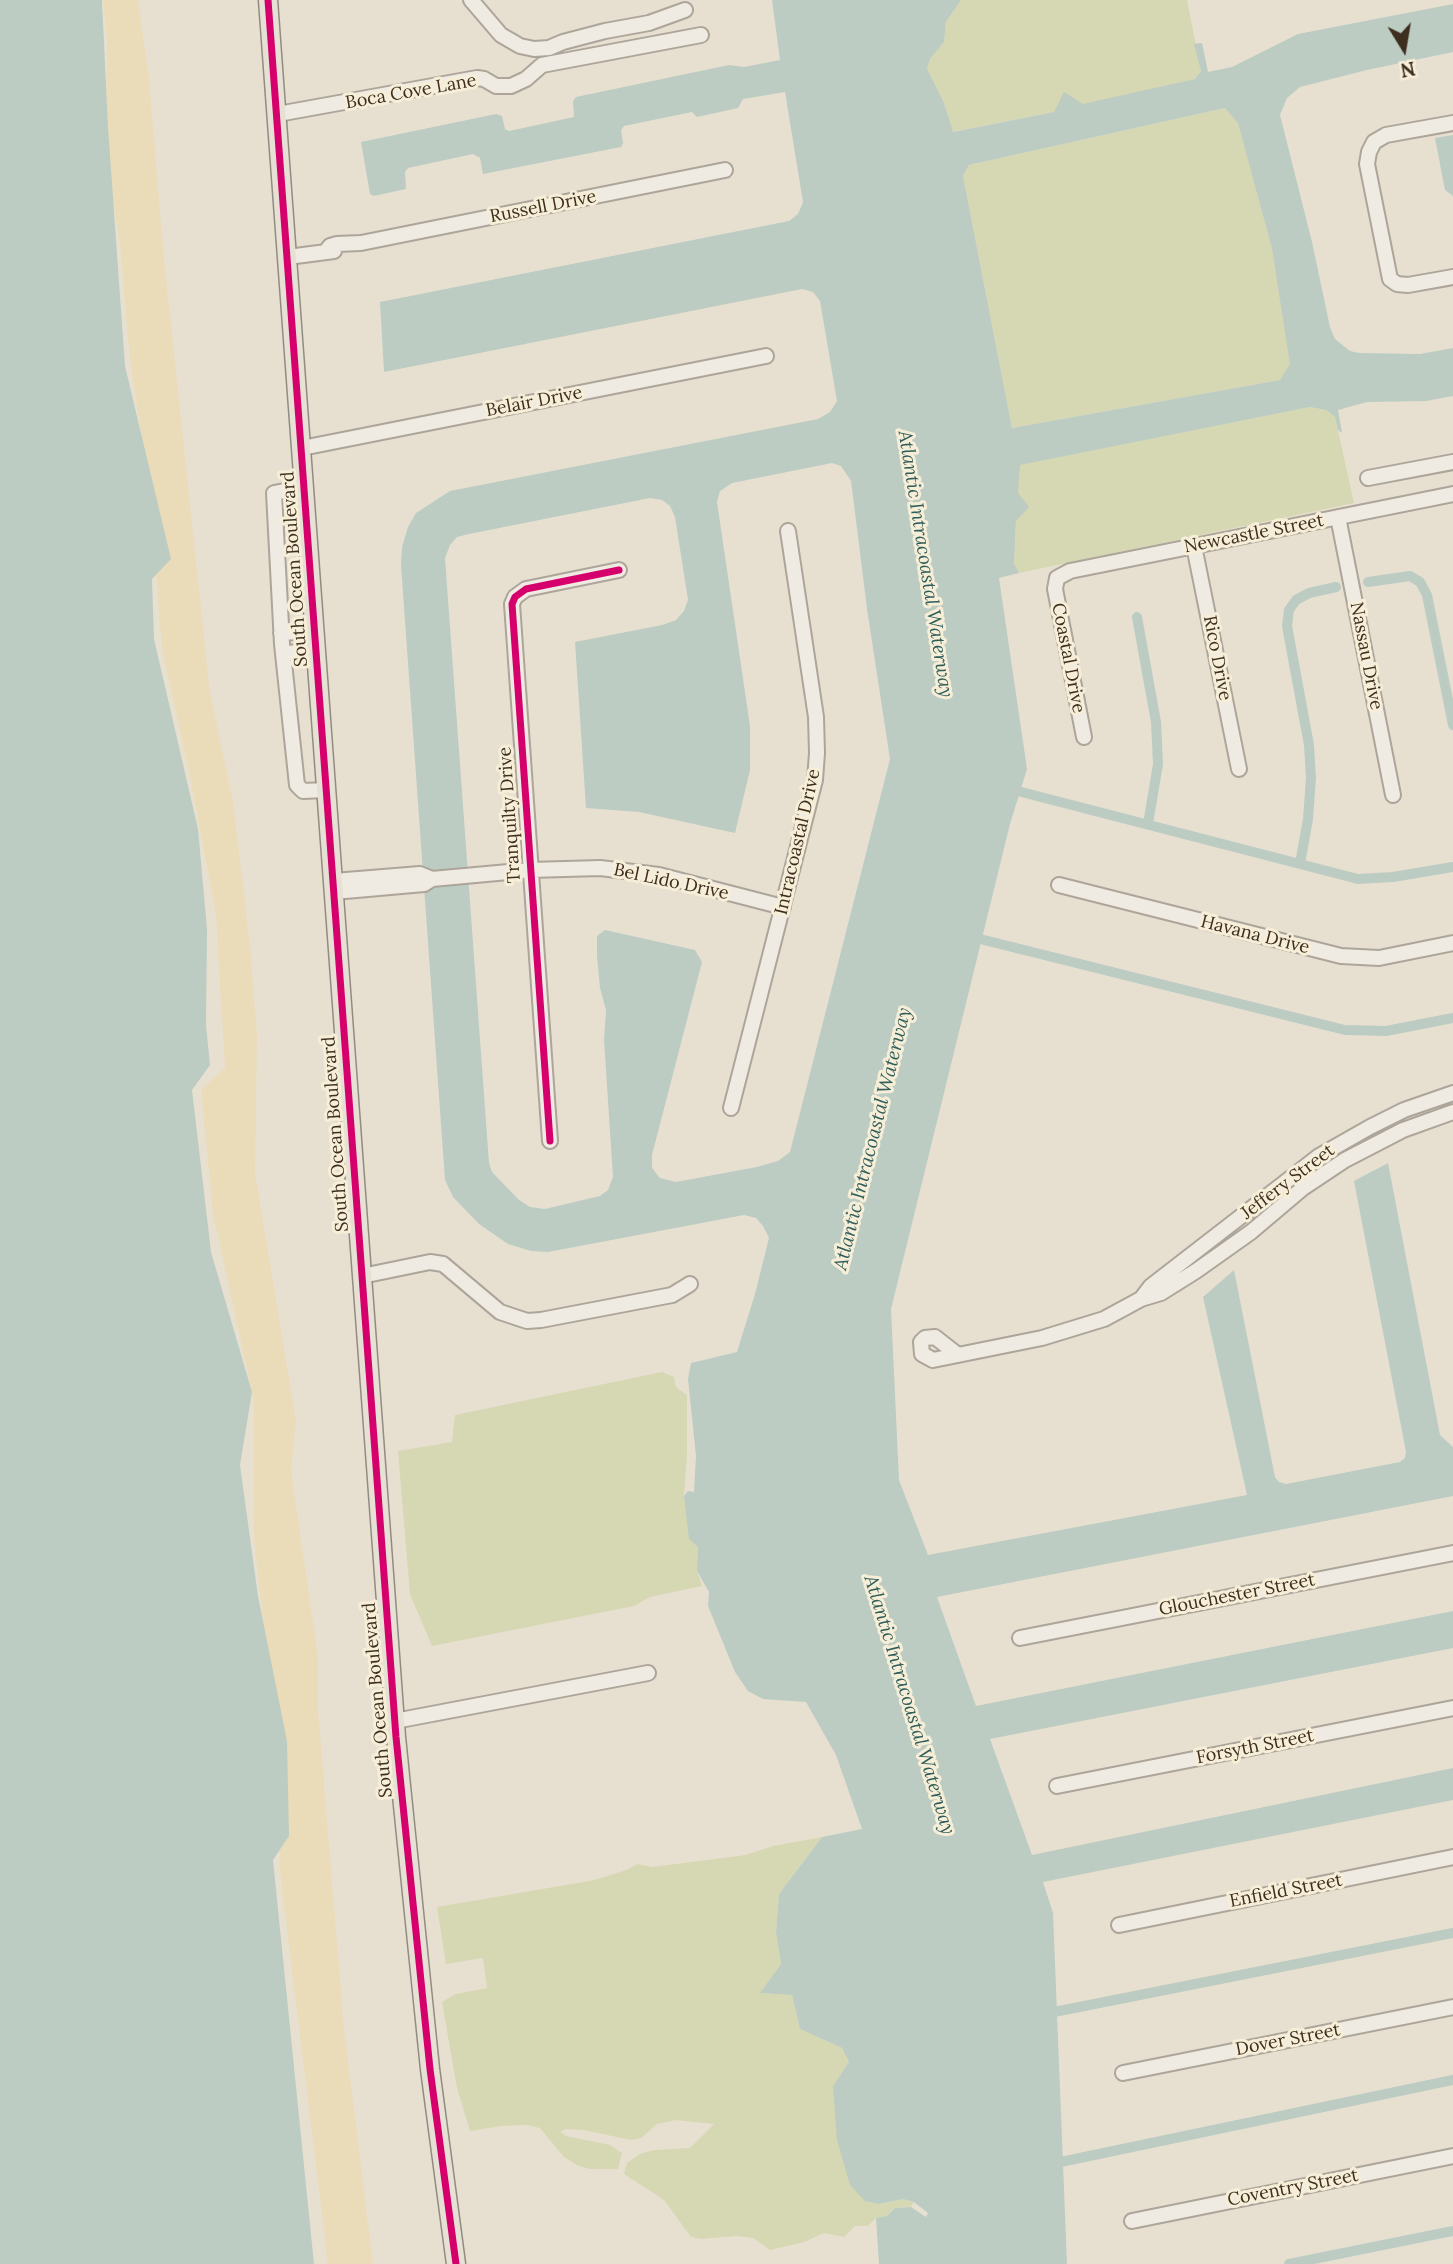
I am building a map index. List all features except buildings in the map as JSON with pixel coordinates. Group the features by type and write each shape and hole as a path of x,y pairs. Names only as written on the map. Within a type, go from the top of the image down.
{"main road":[{"name":"South Ocean Boulevard","path":"268,0 395,1721 414,1922 456,2264"}],"street":[{"path":"471,0 502,35 520,46 534,49 549,48 605,31 649,23 685,10"},
{"name":"Boca Cove Lane","path":"278,114 477,78 496,86 511,86 526,79 542,65 702,35"},
{"path":"1453,123 1386,135 1374,142 1367,164 1390,279 1397,284 1408,285 1453,277"},
{"name":"Russell Drive","path":"288,257 326,251 337,244 361,243 724,170"},
{"name":"Belair Drive","path":"302,448 766,356"},
{"path":"1368,478 1453,462"},
{"path":"305,487 274,493 281,633 297,785 303,791 327,790"},
{"name":"Newcastle Street","path":"1057,578 1070,571 1453,494"},
{"name":"Nassau Drive","path":"1338,517 1393,795"},
{"name":"Intracoastal Drive","path":"731,1108 811,798 817,753 816,716 788,531"},
{"name":"Rico Drive","path":"1195,546 1240,769"},
{"name":"Tranquilty Drive","path":"550,1141 512,604 515,597 526,589 619,570"},
{"name":"Coastal Drive","path":"1057,578 1055,589 1084,737"},
{"path":"281,633 316,640"},
{"path":"283,654 316,640"},
{"name":"Bel Lido Drive","path":"334,886 571,867 630,870 659,875 783,907"},
{"name":"Havana Drive","path":"1059,884 1341,956 1379,958 1453,943"},
{"path":"1447,1095 1450,1112"},
{"name":"Jeffery Street","path":"1141,1299 1151,1286 1319,1156 1370,1127 1447,1095"},
{"name":"Jeffery Street","path":"958,1354 1072,1330 1104,1319 1141,1299 1161,1293 1251,1232 1303,1188 1345,1160 1404,1130 1450,1112"},
{"path":"362,1276 429,1262 443,1264 500,1312 527,1321 672,1294 690,1284"},
{"name":"Glouchester Street","path":"1020,1638 1453,1553"},
{"path":"395,1721 648,1673"},
{"name":"Forsyth Street","path":"1057,1786 1453,1708"},
{"name":"Enfield Street","path":"1119,1925 1453,1857"},
{"name":"Dover Street","path":"1123,2073 1453,2007"},
{"name":"Coventry Street","path":"1132,2221 1453,2156"}],"green space":[{"path":"961,0 1187,0 1201,71 1195,79 1054,112 952,132 944,103 927,68 930,59 944,42 946,22"},
{"path":"1225,108 1238,122 1272,249 1291,364 1280,380 1012,428 963,176 969,165"},
{"path":"1310,407 1326,410 1335,417 1354,503 1019,573 1014,563 1019,465"},
{"path":"662,1372 674,1377 676,1387 687,1395 684,1496 698,1547 697,1571 702,1586 650,1597 634,1606 432,1646 410,1594 398,1451 452,1442 455,1415"},
{"path":"822,1837 779,1894 776,1932 781,1964 761,1993 792,1995 800,2029 842,2048 849,2062 833,2086 879,2204 903,2199 914,2202 911,2207 895,2208 887,2216 876,2218 868,2226 855,2226 844,2237 824,2233 804,2242 770,2250 753,2238 737,2236 701,2239 691,2237 664,2200 624,2174 627,2163 640,2154 654,2150 690,2148 714,2124 676,2120 657,2124 641,2138 631,2140 584,2130 565,2129 560,2132 566,2136 610,2145 622,2153 618,2169 589,2169 577,2165 564,2157 540,2128 527,2125 501,2126 470,2131 457,2088 442,2002 456,1994 487,1988 483,1958 446,1964 437,1907 595,1880 638,1864 652,1867 746,1855 773,1846"}],"sand":[{"path":"103,0 138,0 149,79 163,249 210,694 233,801 250,946 257,1035 255,1173 296,1421 291,1471 318,1657 318,1710 344,2030 373,2264 328,2264 280,1872 275,1727 254,1539 254,1401 213,1213 201,1090 225,1068 216,915 189,771 162,649 149,483 130,360 120,245 106,153 107,39"}],"water":[{"path":"0,0 102,0 125,366 171,559 152,579 154,639 198,829 207,929 206,1025 210,1065 192,1090 211,1252 252,1392 240,1465 258,1596 287,1741 289,1836 273,1860 314,2264 0,2264"},
{"name":"Atlantic Intracoastal Waterway","path":"772,0 961,0 946,22 944,42 930,59 927,68 944,103 953,132 1054,112 1064,92 1083,104 1195,79 1201,71 1194,44 1202,43 1208,72 1232,67 1298,34 1453,4 1453,52 1300,87 1287,98 1280,115 1335,339 1350,351 1359,353 1420,354 1453,348 1453,396 1426,401 1367,402 1338,410 1342,433 1338,430 1335,417 1326,410 1310,407 1020,465 1018,493 1029,507 1016,521 1014,563 1019,573 999,578 1027,769 1010,824 891,1309 899,1480 928,1555 1247,1495 1203,1297 1234,1270 1275,1477 1279,1482 1286,1484 1400,1462 1405,1458 1354,1181 1388,1163 1440,1435 1453,1447 1453,1496 937,1597 976,1706 1453,1611 1453,1648 990,1739 1032,1855 1453,1768 1453,1800 1043,1882 1053,1913 1067,2264 879,2264 876,2218 887,2216 895,2208 911,2207 926,2217 928,2213 914,2202 903,2199 879,2204 865,2201 850,2185 837,2140 833,2086 849,2062 842,2048 800,2029 792,1995 760,1993 781,1964 776,1932 779,1894 822,1837 862,1829 836,1755 806,1702 763,1699 748,1691 735,1672 708,1606 709,1592 697,1571 698,1547 689,1539 684,1496 688,1491 694,1492 696,1456 688,1379 691,1363 737,1352 769,1238 763,1226 756,1218 744,1215 548,1252 531,1251 508,1244 479,1224 453,1197 445,1180 401,565 402,547 408,527 416,513 450,491 818,419 830,412 837,401 820,301 813,292 802,289 384,372 380,302 789,221 798,214 803,202 785,92 743,99 738,108 697,117 692,112 624,126 621,130 621,147 483,174 480,158 473,154 408,168 405,172 406,189 374,196 370,194 361,142 496,114 502,116 505,129 509,131 574,117 573,101 576,97 729,65 744,67 780,60","holes":["1225,108 1238,123 1272,249 1290,364 1280,380 1012,428 963,176 969,165","832,463 841,466 851,481 890,759 790,1152 778,1161 757,1167 676,1182 660,1178 652,1168 652,1155 702,962 695,950 605,930 597,936 597,956 600,988 606,1010 604,1040 613,1177 608,1190 600,1196 545,1209 530,1207 519,1200 492,1172 489,1163 445,558 450,545 457,537 469,534 650,498 662,500 670,506 675,517 688,600 684,611 676,620 662,625 575,642 586,808 639,812 735,833 750,770 750,726 717,502 720,491 732,483"]},
{"path":"1453,135 1453,196 1445,190 1435,138"}],"waterway":[{"path":"1368,582 1410,576 1420,582 1427,595 1453,725"},
{"path":"1300,864 1308,819 1311,778 1309,745 1287,626 1289,610 1296,600 1309,593 1336,587"},
{"path":"1137,617 1156,722 1158,764 1148,824"},
{"path":"1006,788 1358,879 1393,877 1453,867"},
{"path":"968,936 1345,1030 1386,1031 1453,1018"},
{"path":"1044,2014 1453,1933"},
{"path":"1051,2164 1453,2080"},
{"path":"1289,2264 1453,2231"}],"cycle path":[{"path":"268,0 396,1737 430,2069 456,2264"},
{"path":"550,1141 512,604 515,597 526,589 619,570"}]}
